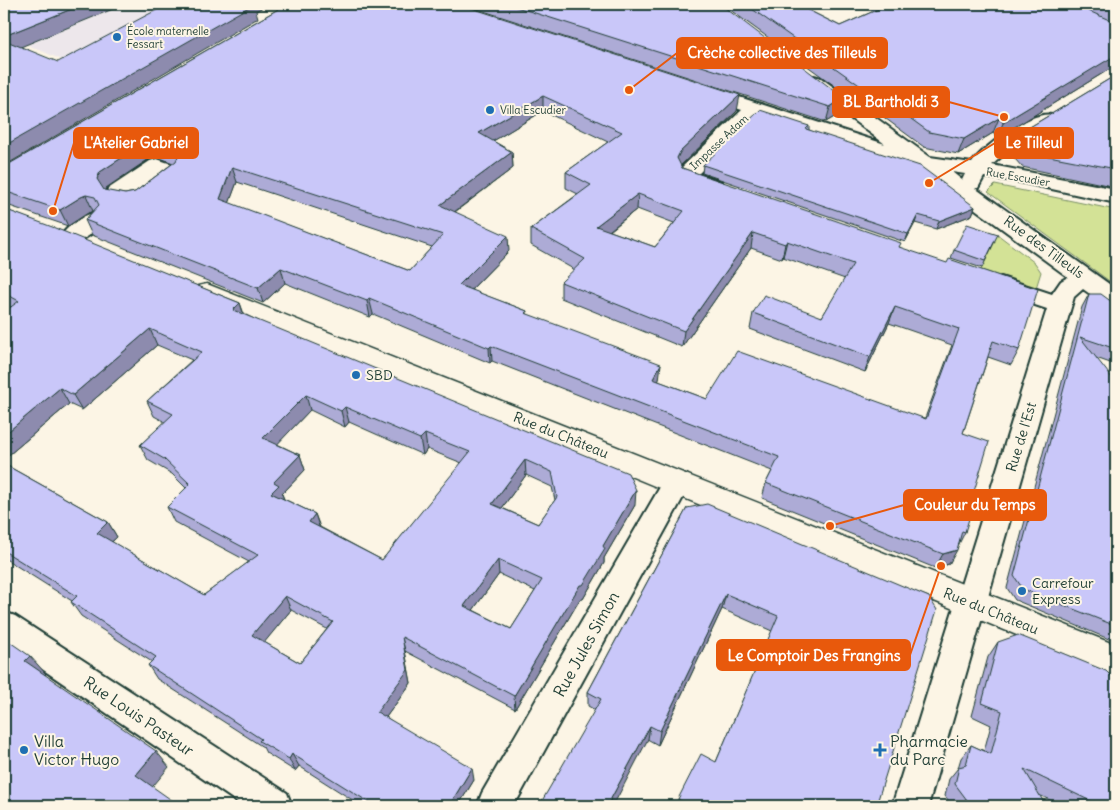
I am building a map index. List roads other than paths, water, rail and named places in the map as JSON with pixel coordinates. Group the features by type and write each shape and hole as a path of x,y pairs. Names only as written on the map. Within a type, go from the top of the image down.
{"main road":[{"path":"70,228 99,248"},
{"name":"Rue du Château","path":"182,282 971,602 1005,618 1116,661"}],"street":[{"name":"Rue des Tilleuls","path":"797,69 922,162 971,194 1116,301"},
{"name":"Rue Escudier","path":"690,87 922,162 1015,175 1116,196"},
{"name":"Impasse Adam","path":"734,194 688,178 686,173 755,108"},
{"path":"971,194 970,185 976,170 990,153 1058,112"},
{"path":"833,134 861,116"},
{"path":"977,277 1060,305"},
{"name":"Rue de l'Est","path":"910,806 1063,295 1069,287 1084,277"},
{"name":"Rue Jules Simon","path":"495,806 677,482"},
{"name":"Rue Louis Pasteur","path":"4,626 274,806"}],"place":[{"name":"École maternelle Fessart","path":"117,37"},
{"name":"Crèche collective des Tilleuls","path":"629,90"},
{"name":"Villa Escudier","path":"490,110"},
{"name":"BL Bartholdi 3","path":"1004,117"},
{"name":"Le Tilleul","path":"929,183"},
{"name":"L'Atelier Gabriel","path":"53,211"},
{"name":"SBD","path":"356,375"},
{"name":"Couleur du Temps","path":"830,526"},
{"name":"Le Comptoir Des Frangins","path":"941,566"},
{"name":"Carrefour Express","path":"1022,591"},
{"name":"Villa Victor Hugo","path":"24,750"},
{"name":"Pharmacie du Parc","path":"880,750"}]}
